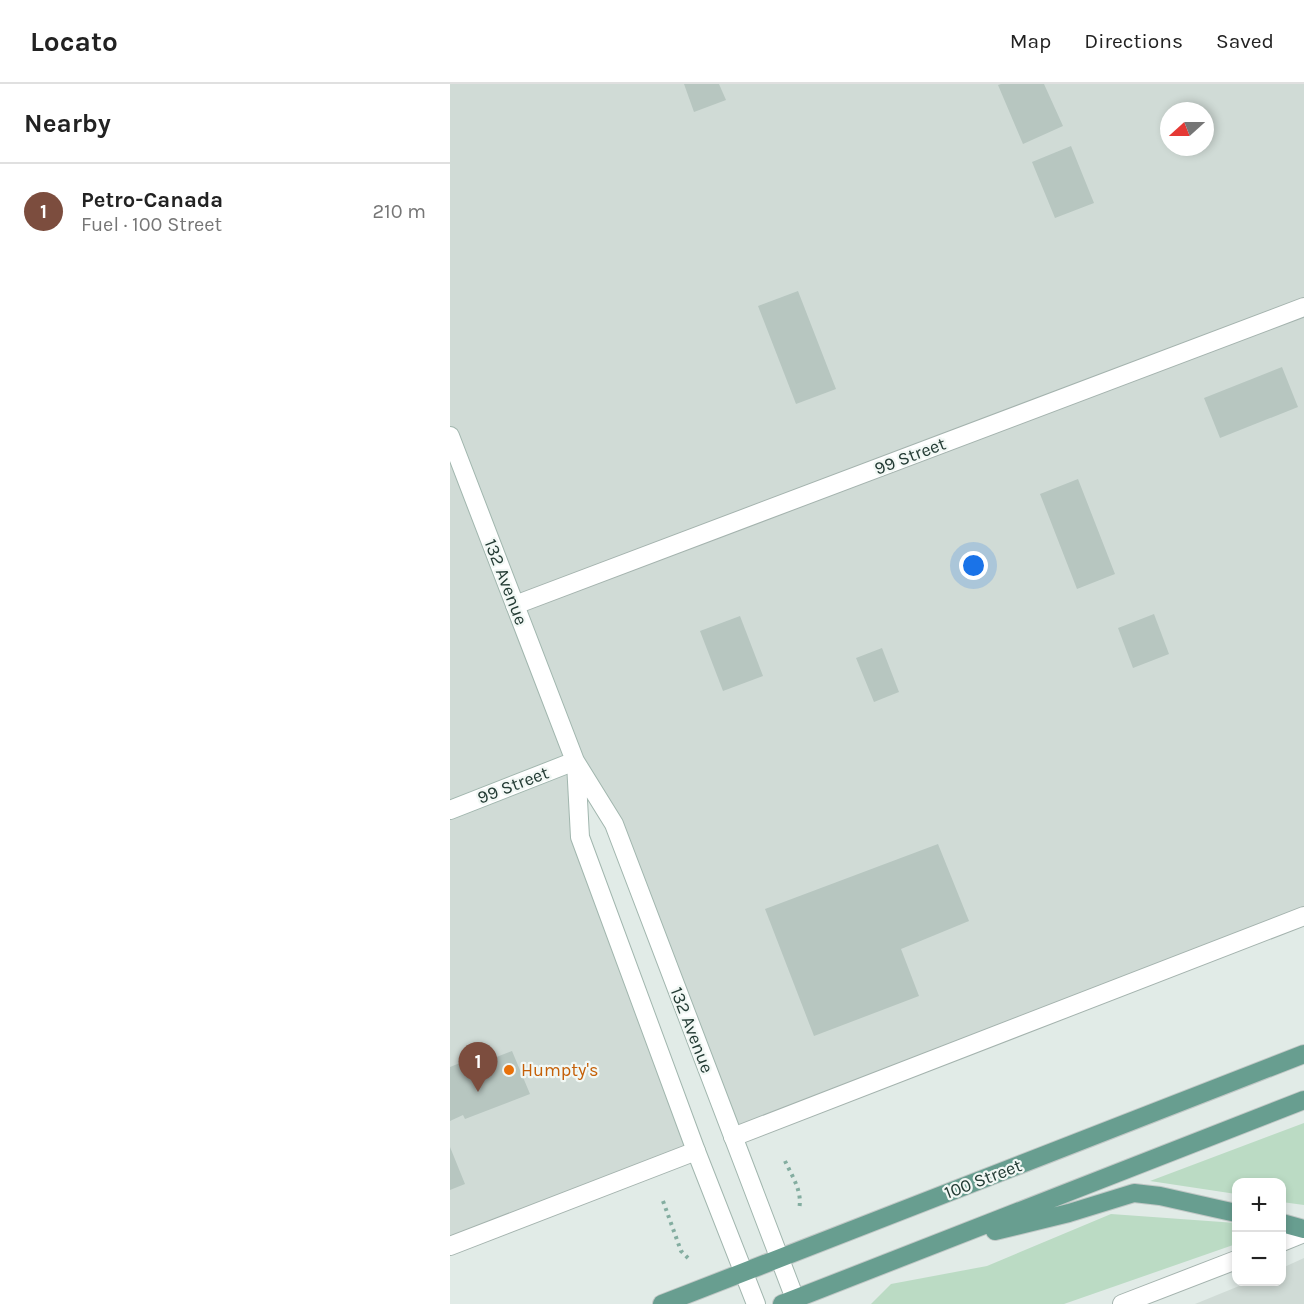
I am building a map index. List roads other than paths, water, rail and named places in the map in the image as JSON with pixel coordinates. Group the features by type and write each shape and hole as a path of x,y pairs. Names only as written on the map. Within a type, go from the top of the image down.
{"main road":[{"name":"100 Street","path":"662,1304 1304,1054"},
{"path":"792,1302 1304,1100"},
{"path":"926,1248 1069,1213 1134,1193 1160,1196 1232,1212"},
{"path":"1286,1224 1304,1228"}],"street":[{"name":"99 Street","path":"515,605 1304,307"},
{"name":"132 Avenue","path":"450,436 575,761 614,824 780,1259 792,1302"},
{"name":"99 Street","path":"450,810 575,761"},
{"name":"132 Avenue","path":"575,761 580,837 696,1151 756,1304"},
{"path":"733,1137 1304,916"},
{"path":"450,1246 696,1151"},
{"path":"1286,1240 1304,1233"},
{"path":"1122,1304 1232,1262"}],"place":[{"name":"Humpty's","path":"509,1070"},
{"name":"Petro-Canada","path":"478,1092"}]}
